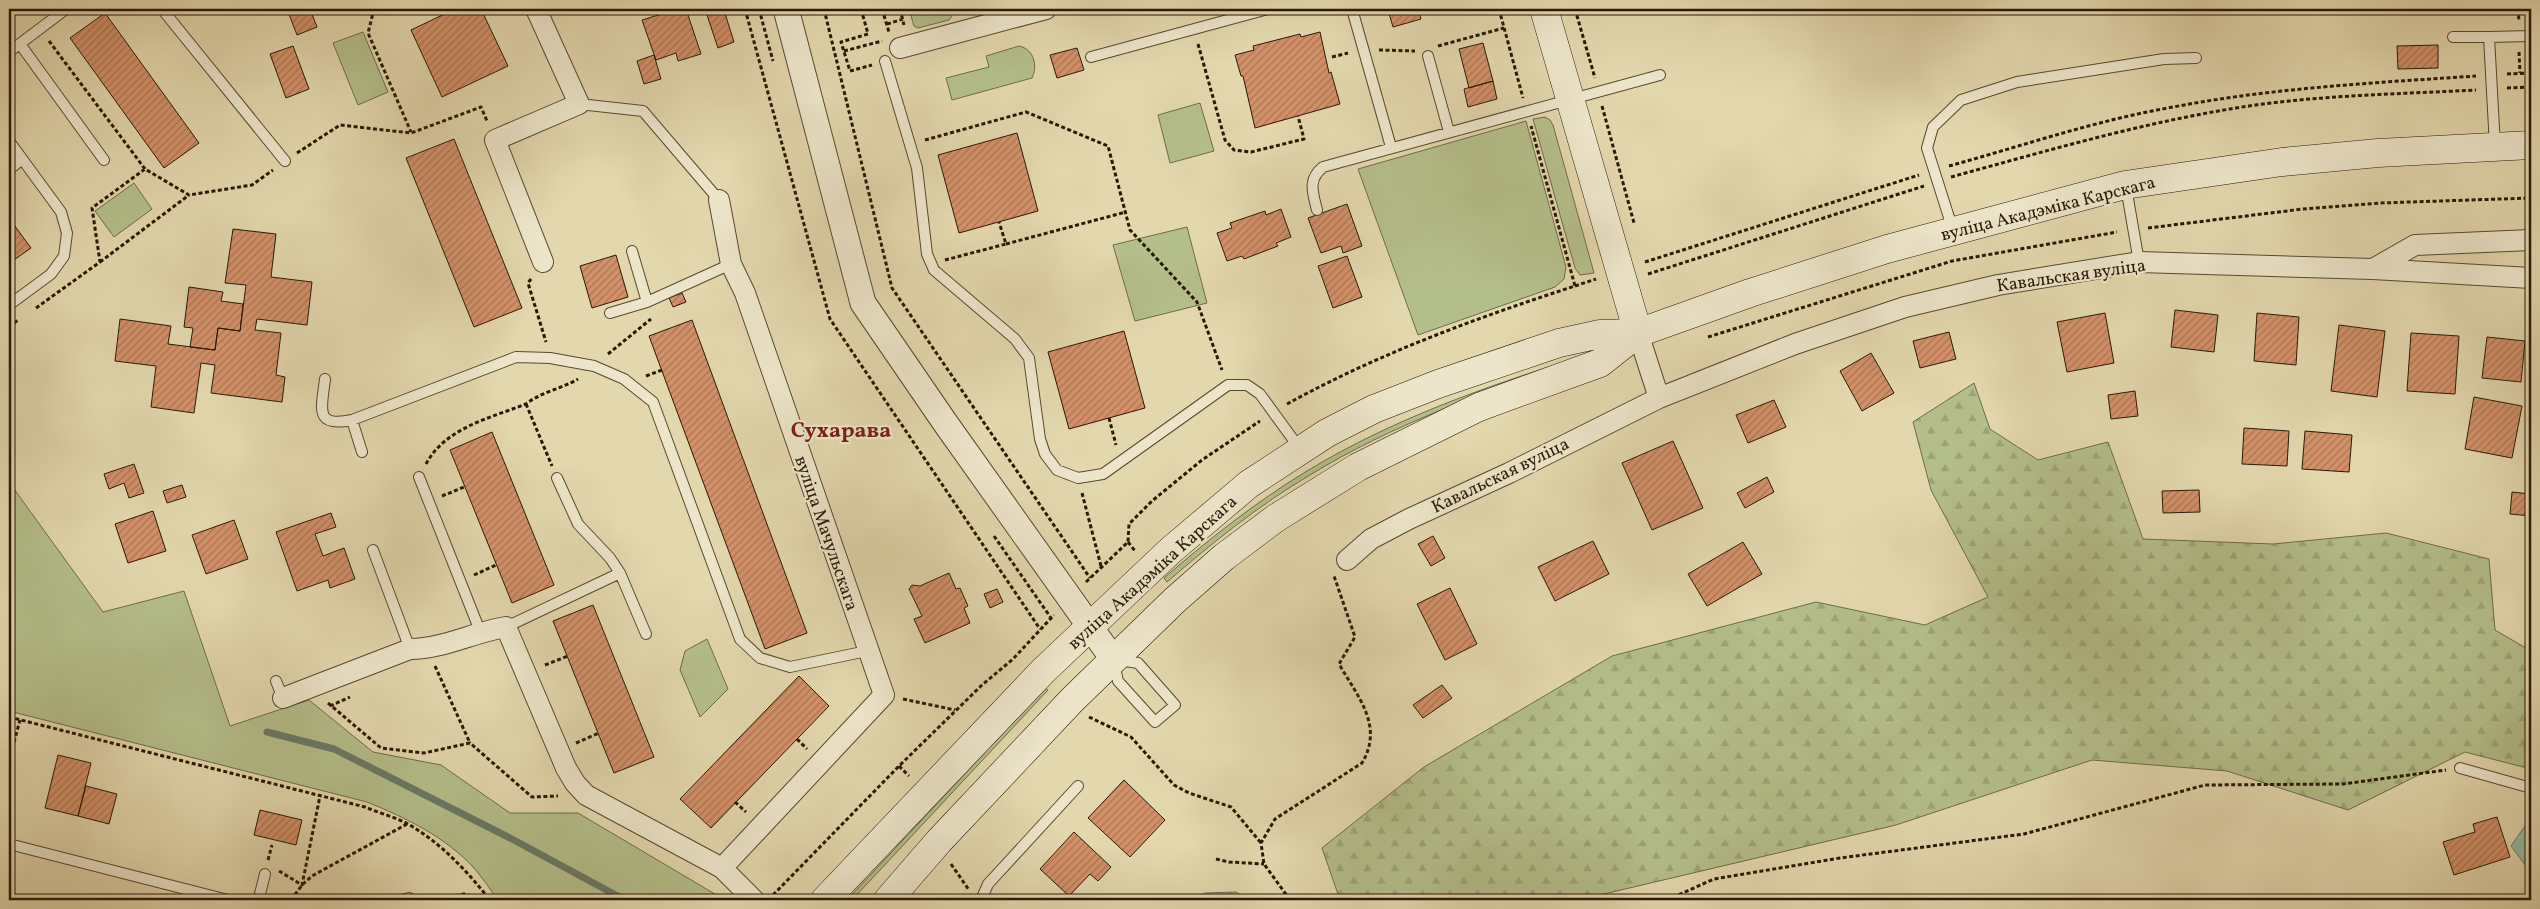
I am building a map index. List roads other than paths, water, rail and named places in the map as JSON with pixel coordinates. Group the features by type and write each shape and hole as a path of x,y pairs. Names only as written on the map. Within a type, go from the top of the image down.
{"main road":[{"path":"1544,9 1638,333"},
{"name":"вуліца Акадэміка Карскага","path":"825,900 1043,671 1171,550 1249,484 1300,450 1374,410 1438,384 1559,343 1600,334 1638,333 1750,292 1953,231 2125,185 2282,162 2378,153 2531,145"},
{"name":"вуліца Акадэміка Карскага","path":"888,900 939,841 1072,700 1175,600 1224,557 1276,518 1358,467 1479,407 1600,364 1638,333"}],"street":[{"path":"536,9 579,104 495,140 543,262"},
{"path":"786,9 862,303 1089,628 1113,659"},
{"path":"889,50 1046,9"},
{"name":"вуліца Мачульскага","path":"719,200 731,264 744,293 884,695 722,868"},
{"path":"2373,269 2414,245 2531,240"},
{"name":"Кавальская вуліца","path":"1347,560 1371,539 1408,519 1509,473 1659,398 1796,344 1905,307 1998,285 2139,262 2373,269 2531,278"},
{"path":"1638,333 1659,398"},
{"path":"279,689 320,682 419,649 480,631 506,627 566,768 575,783 586,795 722,868 754,900"}],"lane":[{"path":"47,9 54,18"},
{"path":"9,52 66,9"},
{"path":"162,9 285,161"},
{"path":"1091,57 1268,9"},
{"path":"1352,9 1391,147"},
{"path":"2453,37 2531,36"},
{"path":"2489,37 2496,147"},
{"path":"20,44 104,160"},
{"path":"889,50 917,168 930,264 946,281 1015,338 1029,358 1036,419 1045,454 1057,470 1078,478 1103,474 1228,385 1246,385 1260,394 1300,450"},
{"path":"1428,56 1449,132"},
{"path":"1953,231 1927,148 1933,127 1961,100 2017,82 2164,59 2196,58"},
{"path":"1318,210 1312,187 1315,173 1323,167 1660,75"},
{"path":"579,104 643,111 719,200"},
{"path":"9,141 61,212 68,233 64,256 51,274 9,305"},
{"path":"9,170 22,159"},
{"path":"2125,185 2139,262"},
{"path":"632,251 647,302"},
{"path":"610,313 647,302 731,264"},
{"path":"325,379 323,416 329,422 336,423 352,420 516,357 550,358 594,366 624,380 653,402 740,639 760,658 790,667 868,651"},
{"path":"352,420 362,452"},
{"path":"419,477 480,631"},
{"path":"557,478 578,524 610,558 620,573 646,634"},
{"path":"373,550 419,649"},
{"path":"506,627 620,573"},
{"path":"1113,659 1138,663 1175,705 1155,722 1118,681 1113,659"},
{"path":"2460,768 2531,788"},
{"path":"981,900 988,884 1078,786"},
{"path":"9,844 228,900"},
{"path":"252,900 259,898 268,871"}],"waterway":[{"path":"267,732 334,749 512,839 625,900"}],"district":[{"name":"Сухарава","path":"841,429"}]}
